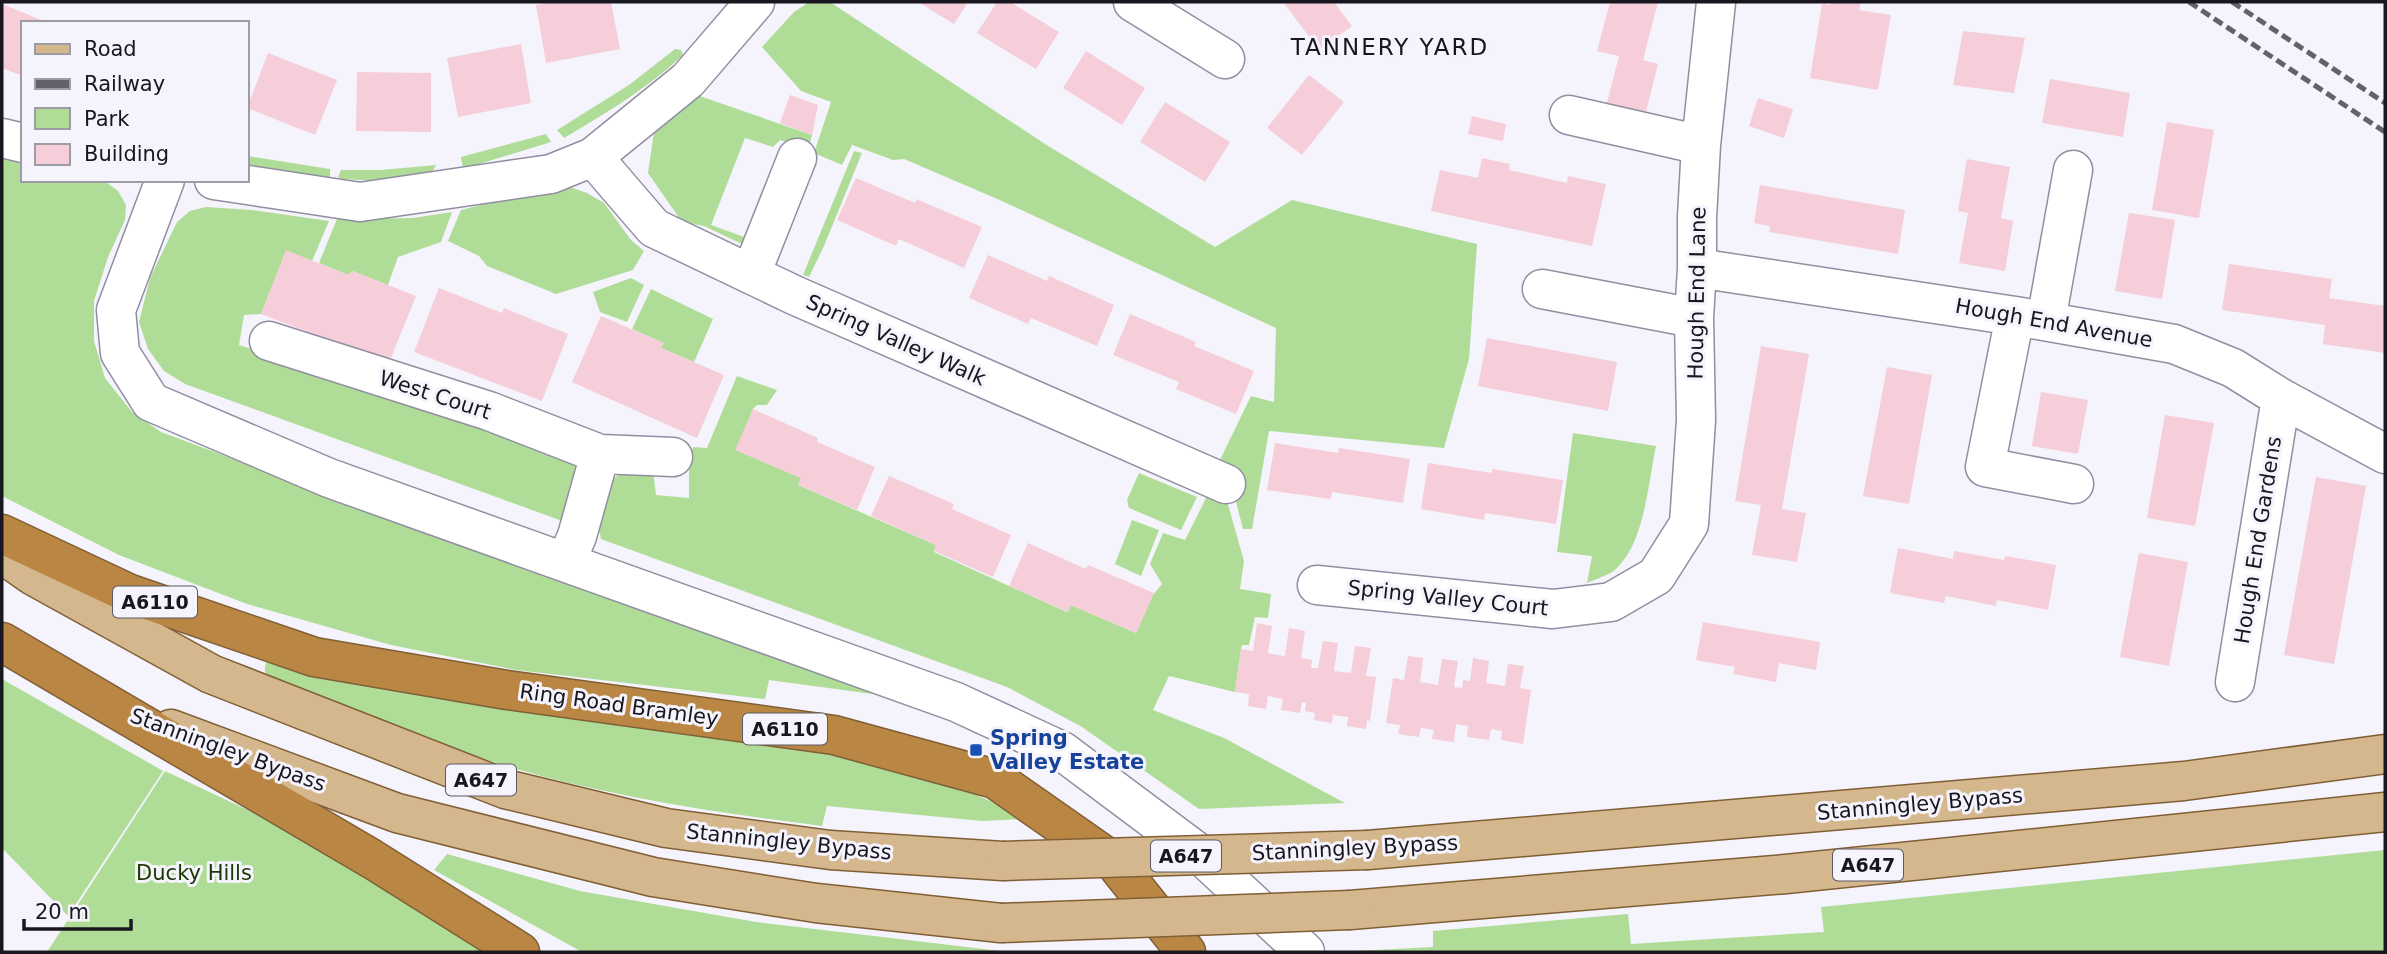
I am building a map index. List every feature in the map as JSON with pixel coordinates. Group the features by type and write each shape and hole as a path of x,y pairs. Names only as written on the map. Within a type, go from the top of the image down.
{"highway":[{"name":"Ring Road Bramley","path":"2,534 130,594 314,657 507,690 834,735 995,779 1115,863 1186,952"},
{"name":"Stanningley Bypass","path":"2,642 110,707"},
{"path":"110,707 372,859 520,952"}],"main road":[{"name":"Stanningley Bypass","path":"2,554 32,575 211,674 505,789 666,828 830,850 1003,861 1368,850 2185,781 2385,754"},
{"name":"Stanningley Bypass","path":"110,707 397,813 653,877 816,903 1001,923 1350,910 1786,874 2385,812"}],"street":[{"path":"1133,2 1225,59"},
{"name":"Hough End Lane","path":"1656,576 1689,524 1696,420 1694,318 1697,217 1701,145 1716,2"},
{"path":"227,182 360,202 448,173 551,174 593,157 688,80 751,3"},
{"path":"1569,115 1701,145"},
{"path":"2,138 21,143"},
{"name":"Spring Valley Walk","path":"593,157 654,228 754,266 794,295 1226,484"},
{"path":"754,266 797,158"},
{"path":"2074,170 1985,467 2074,484"},
{"path":"164,182 116,310 120,353 151,402 329,478 956,702 1062,751 1202,855 1305,952"},
{"name":"Hough End Avenue","path":"1697,268 2030,318 2174,344 2233,368 2281,398 2385,454"},
{"path":"1542,289 1694,318"},
{"name":"West Court","path":"269,341 489,411 600,454 673,457"},
{"name":"Hough End Gardens","path":"2235,682 2281,398"},
{"path":"566,562 577,536 600,454"},
{"name":"Spring Valley Court","path":"1317,585 1553,609 1611,602 1656,576"}],"green space":[{"path":"809,2 830,2 1045,144 1215,247 1292,200 1477,244 1469,359 1444,448 1269,431 1252,529 1243,529 1227,467 1219,462 1251,396 1274,402 1276,328 1002,201 904,159 893,160 852,145 842,165 814,153 831,102 801,91 762,47 794,12"},
{"path":"675,49 681,50 683,55 626,100 564,138 557,130 629,85"},
{"path":"694,94 812,135 808,150 780,140 773,147 745,138 711,225 747,238 742,244 704,226 682,222 648,173 654,132"},
{"path":"546,134 551,142 463,169 461,157"},
{"path":"854,151 862,153 824,246 809,277 803,275"},
{"path":"2,154 21,158 21,182 106,182 118,191 126,205 125,220 108,257 94,301 94,341 105,378 132,412 161,432 380,514 895,697 769,680 765,699 516,670 391,645 247,604 119,555 2,496"},
{"path":"248,156 330,169 330,179 248,166"},
{"path":"436,165 430,176 378,181 338,177 341,170 381,170"},
{"path":"567,186 604,203 631,240 644,251 633,270 556,294 487,266 479,256 448,241 461,210 544,189"},
{"path":"206,207 252,210 329,221 312,261 286,251 261,314 244,315 239,345 563,450 579,467 565,522 185,384 164,371 148,349 139,322 150,278 177,222 190,211"},
{"path":"452,212 441,242 398,257 388,285 352,271 348,275 319,263 337,219 413,218"},
{"path":"631,278 644,285 627,322 600,312 593,292"},
{"path":"651,289 713,319 694,362 661,348 663,343 632,329"},
{"path":"737,376 777,390 767,405 757,405 753,409 736,450 801,478 798,485 936,545 934,552 1067,612 1071,605 1136,633 1153,595 1162,584 1150,564 1163,533 1185,540 1213,484 1223,487 1244,561 1240,589 1271,594 1268,618 1255,617 1249,645 1242,645 1235,692 1169,676 1153,710 1224,738 1345,803 1199,809 1082,727 1007,687 601,539 598,525 613,479 621,473 653,471 656,495 689,498 689,459 693,447 707,448"},
{"path":"1573,433 1656,446 1644,511 1633,544 1616,569 1587,583 1592,556 1557,552"},
{"path":"1139,473 1197,497 1181,530 1129,508 1127,500"},
{"path":"1132,520 1159,530 1141,576 1115,564"},
{"path":"270,657 451,700 824,753 892,766 959,787 1021,819 982,821 827,806 822,826 687,807 598,790 467,754 268,679 265,668"},
{"path":"2,679 163,771 68,916 2,848"},
{"name":"Ducky Hills","path":"165,771 372,869 488,952 47,952"},
{"path":"2385,850 2385,952 1337,952 1433,947 1433,931 1628,914 1631,944 1824,932 1821,907"},
{"path":"447,854 580,891 756,922 1009,952 582,952 434,870"}],"building":[{"path":"551,2 611,2 620,49 546,63 536,5"},
{"path":"918,2 968,2 954,24"},
{"path":"997,2 1010,2 1059,32 1036,69 977,33"},
{"path":"1283,2 1334,2 1352,26 1319,50"},
{"path":"1610,2 1658,2 1643,60 1658,64 1645,116 1606,106 1619,56 1597,51"},
{"path":"1831,2 1861,2 1859,10 1891,15 1878,90 1810,78 1822,4 1830,5"},
{"path":"2,4 44,21 21,21 21,75 2,68"},
{"path":"1963,31 2025,38 2014,93 1953,85"},
{"path":"521,44 531,103 458,117 447,58"},
{"path":"1086,51 1145,88 1122,125 1063,88"},
{"path":"268,53 337,80 315,135 248,108"},
{"path":"357,72 431,73 431,132 356,131"},
{"path":"1309,75 1344,102 1302,155 1267,128"},
{"path":"2050,79 2130,93 2123,137 2042,123"},
{"path":"790,95 818,105 812,135 780,123"},
{"path":"1758,98 1793,109 1784,138 1749,126"},
{"path":"1165,102 1230,142 1205,182 1140,142"},
{"path":"1472,116 1506,124 1503,141 1468,134"},
{"path":"2167,122 2214,130 2199,218 2152,210"},
{"path":"1482,158 1510,164 1509,170 1567,183 1568,176 1606,184 1592,246 1431,211 1440,170 1478,178"},
{"path":"1967,159 2010,167 2001,218 2013,221 2005,271 1959,263 1968,213 1958,211"},
{"path":"856,178 915,203 916,199 982,227 964,268 899,239 896,246 837,220"},
{"path":"1760,185 1905,210 1898,254 1769,232 1770,226 1754,223"},
{"path":"2129,213 2175,220 2162,299 2115,291"},
{"path":"286,250 348,275 352,271 416,296 389,363 261,314"},
{"path":"988,255 1047,281 1049,276 1114,305 1097,346 1031,318 1028,324 969,298"},
{"path":"2229,264 2332,279 2329,298 2385,306 2385,353 2323,344 2325,325 2222,310"},
{"path":"439,288 502,313 504,308 568,334 542,401 414,352"},
{"path":"1130,314 1196,342 1194,346 1254,371 1236,414 1176,389 1179,382 1113,355"},
{"path":"601,316 664,343 661,348 724,375 697,438 572,382"},
{"path":"1487,338 1617,362 1608,411 1478,386"},
{"path":"1761,346 1809,354 1782,509 1806,513 1797,562 1752,555 1761,505 1735,501"},
{"path":"1887,367 1932,375 1909,504 1863,496"},
{"path":"2041,392 2088,400 2078,454 2032,446"},
{"path":"753,409 818,438 817,442 875,467 857,510 798,485 801,478 735,450"},
{"path":"2165,415 2214,423 2195,526 2147,518"},
{"path":"1275,443 1338,453 1339,448 1410,459 1403,503 1332,492 1331,499 1267,490"},
{"path":"1428,463 1563,480 1556,524 1485,513 1484,520 1421,509"},
{"path":"889,476 954,504 952,509 1011,535 993,577 934,551 936,545 871,516"},
{"path":"2316,477 2366,486 2334,664 2284,655"},
{"path":"1028,543 1086,569 1088,565 1154,593 1136,633 1071,605 1068,612 1009,586"},
{"path":"1898,548 1953,559 1954,551 2004,560 2005,556 2056,565 2048,610 1997,600 1996,606 1946,596 1944,603 1890,593"},
{"path":"2139,553 2188,562 2169,666 2120,657"},
{"path":"1703,622 1820,642 1816,670 1779,663 1776,682 1733,674 1735,667 1696,660"},
{"path":"1257,623 1272,626 1268,653 1277,655 1285,656 1289,628 1305,631 1301,658 1312,660 1311,668 1318,668 1323,641 1338,643 1334,671 1351,673 1355,646 1371,648 1366,676 1376,677 1370,721 1367,720 1366,729 1347,726 1348,717 1333,715 1332,723 1314,720 1315,713 1305,711 1306,703 1302,702 1300,713 1281,710 1283,699 1268,696 1266,709 1248,706 1249,694 1235,692 1241,649 1253,651"},
{"path":"1408,656 1423,658 1420,682 1438,685 1442,659 1458,661 1454,687 1462,688 1463,680 1470,681 1473,658 1489,661 1486,683 1505,686 1508,664 1524,666 1520,688 1531,690 1523,744 1501,740 1502,731 1491,729 1489,740 1467,737 1468,726 1456,724 1454,742 1432,739 1434,730 1421,728 1419,737 1398,734 1400,725 1386,723 1393,678 1404,680"}],"railway":[{"path":"2189,2 2385,132"},
{"path":"2232,2 2385,103"}],"place":[{"name":"Spring Valley Estate","path":"976,750"}],"district":[{"name":"TANNERY YARD","path":"1390,47"}]}
